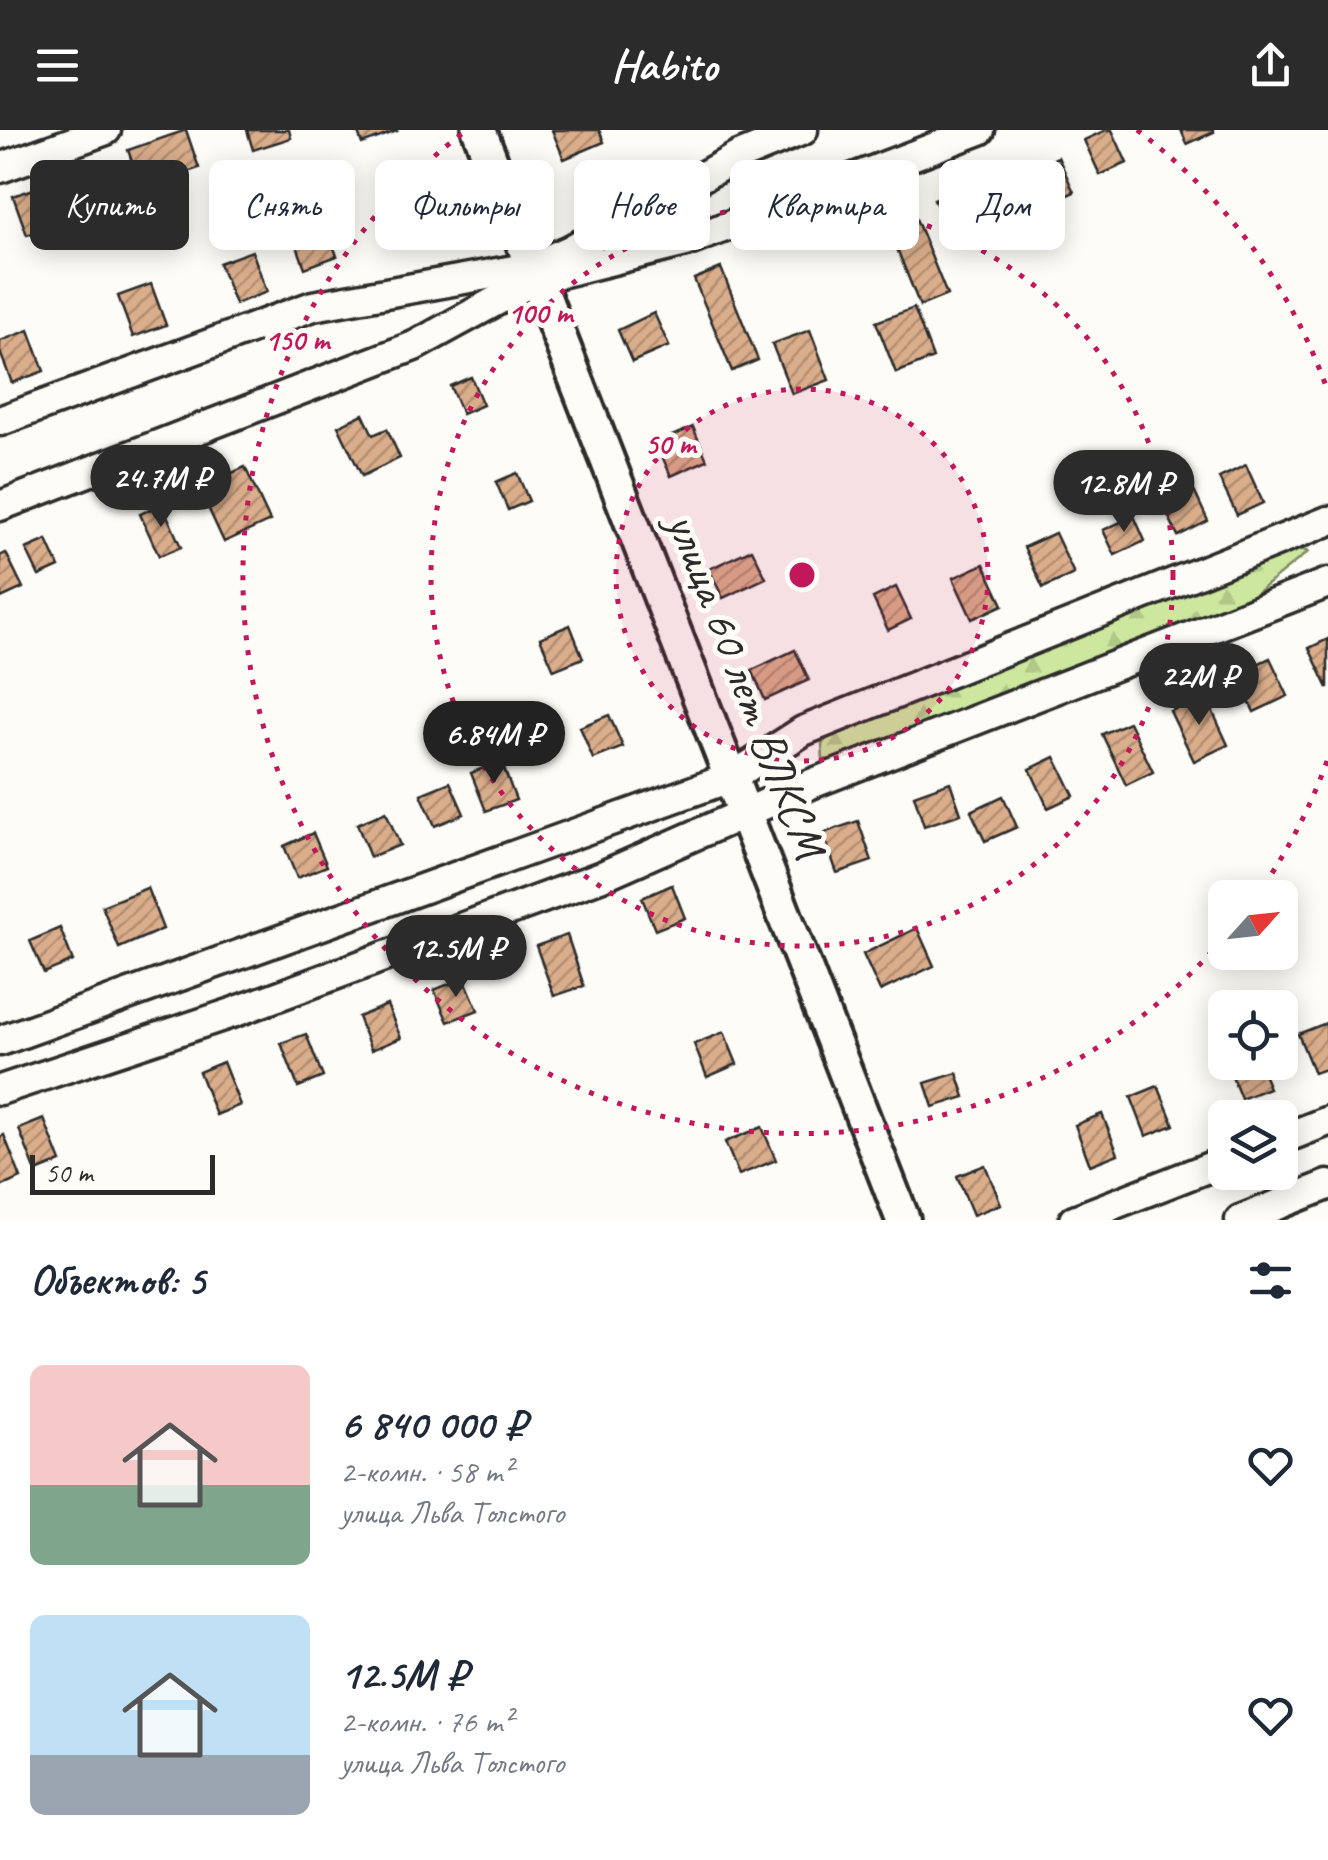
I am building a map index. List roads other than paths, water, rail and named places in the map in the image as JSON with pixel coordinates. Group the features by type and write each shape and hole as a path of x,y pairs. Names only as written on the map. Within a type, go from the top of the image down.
{"street":[{"path":"0,168 106,130"},
{"name":"улица 60 лет ВЛКСМ","path":"479,130 903,1220"},
{"path":"0,506 414,346 570,250 739,156 803,130"},
{"path":"0,422 313,306 534,273 686,242 980,130"},
{"path":"0,1040 732,777 803,731 1328,521"},
{"path":"0,1090 232,1013 583,883 812,784 1328,584"},
{"path":"1298,1133 1328,1121"},
{"path":"1074,1220 1208,1168"},
{"path":"1240,1220 1328,1185"}]}
